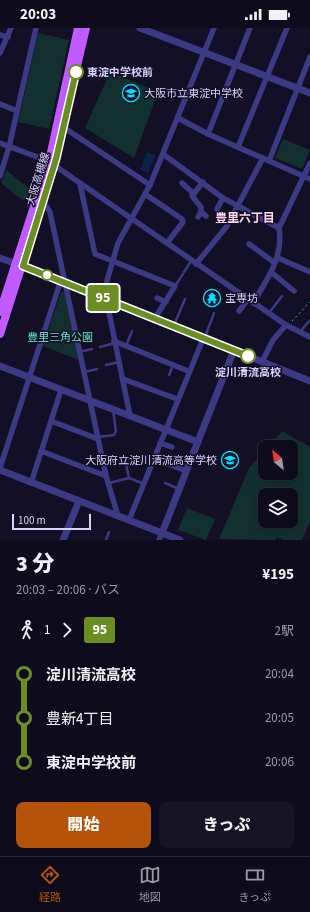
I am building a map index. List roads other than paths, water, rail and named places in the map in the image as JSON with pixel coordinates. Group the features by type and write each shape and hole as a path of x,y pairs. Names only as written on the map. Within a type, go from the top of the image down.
{"main road":[{"name":"大阪高槻線","path":"0,312 43,201 78,28"},
{"name":"大阪高槻線","path":"0,334 19,264 63,127 86,28"}],"street":[{"path":"0,54 11,28"},
{"path":"0,176 9,147 35,28"},
{"path":"140,28 310,93"},
{"path":"130,416 106,299 112,261 118,242 150,185 214,28"},
{"path":"208,134 250,28"},
{"path":"238,147 287,28"},
{"path":"0,35 8,37"},
{"path":"269,161 310,57"},
{"path":"0,104 17,111"},
{"path":"178,118 208,134 308,178"},
{"path":"63,127 150,185"},
{"path":"0,143 51,163 286,326 310,338"},
{"path":"163,154 223,198 279,228"},
{"path":"194,262 227,226 238,206 237,204 260,167 263,158"},
{"path":"253,303 278,258 281,239 279,228 308,178 310,164"},
{"path":"202,215 201,207 193,199 194,194 203,182"},
{"path":"182,183 194,194"},
{"path":"80,184 96,254 175,286 155,318"},
{"path":"145,194 183,222 167,243"},
{"path":"217,208 223,198"},
{"path":"43,201 50,212 106,476 118,516"},
{"path":"249,244 275,263"},
{"path":"0,258 65,282 310,381"},
{"path":"278,258 309,271 310,263"},
{"path":"271,272 294,291"},
{"path":"65,282 59,286 0,469 31,483 130,520 161,537 180,540"},
{"path":"157,298 166,302"},
{"path":"239,311 248,299"},
{"path":"262,362 273,340 286,326"},
{"path":"130,520 188,371 203,339"},
{"path":"115,342 188,371"},
{"path":"161,537 234,350"},
{"path":"0,366 198,442"},
{"path":"123,380 177,399"},
{"path":"31,483 61,390"},
{"path":"51,421 98,438"},
{"path":"160,443 172,447"},
{"path":"41,451 106,476"},
{"path":"154,458 186,471"},
{"path":"63,540 78,501"}],"lane":[{"path":"175,286 183,273 194,262"},
{"path":"269,314 282,296"},
{"path":"174,326 185,299"},
{"path":"203,339 214,313"},
{"path":"299,333 310,320"},
{"path":"126,346 132,332"},
{"path":"100,347 115,342"},
{"path":"79,352 92,348"},
{"path":"106,365 119,362"},
{"path":"169,375 173,365"},
{"path":"84,372 97,369"},
{"path":"98,438 114,435 116,431 113,410"},
{"path":"126,464 129,478"},
{"path":"108,483 129,478 144,484"},
{"path":"165,483 180,489"},
{"path":"106,540 109,532"}],"water":[{"path":"147,152 156,155 148,173 140,170"}],"place":[{"name":"東淀中学校前","path":"76,72"},
{"name":"大阪市立東淀中学校","path":"131,93"},
{"name":"宝専坊","path":"212,298"},
{"name":"淀川清流高校","path":"248,356"},
{"name":"大阪府立淀川清流高等学校","path":"230,460"}],"district":[{"name":"豊里六丁目","path":"245,218"}],"park label":[{"name":"豊里三角公園","path":"60,337"}]}
